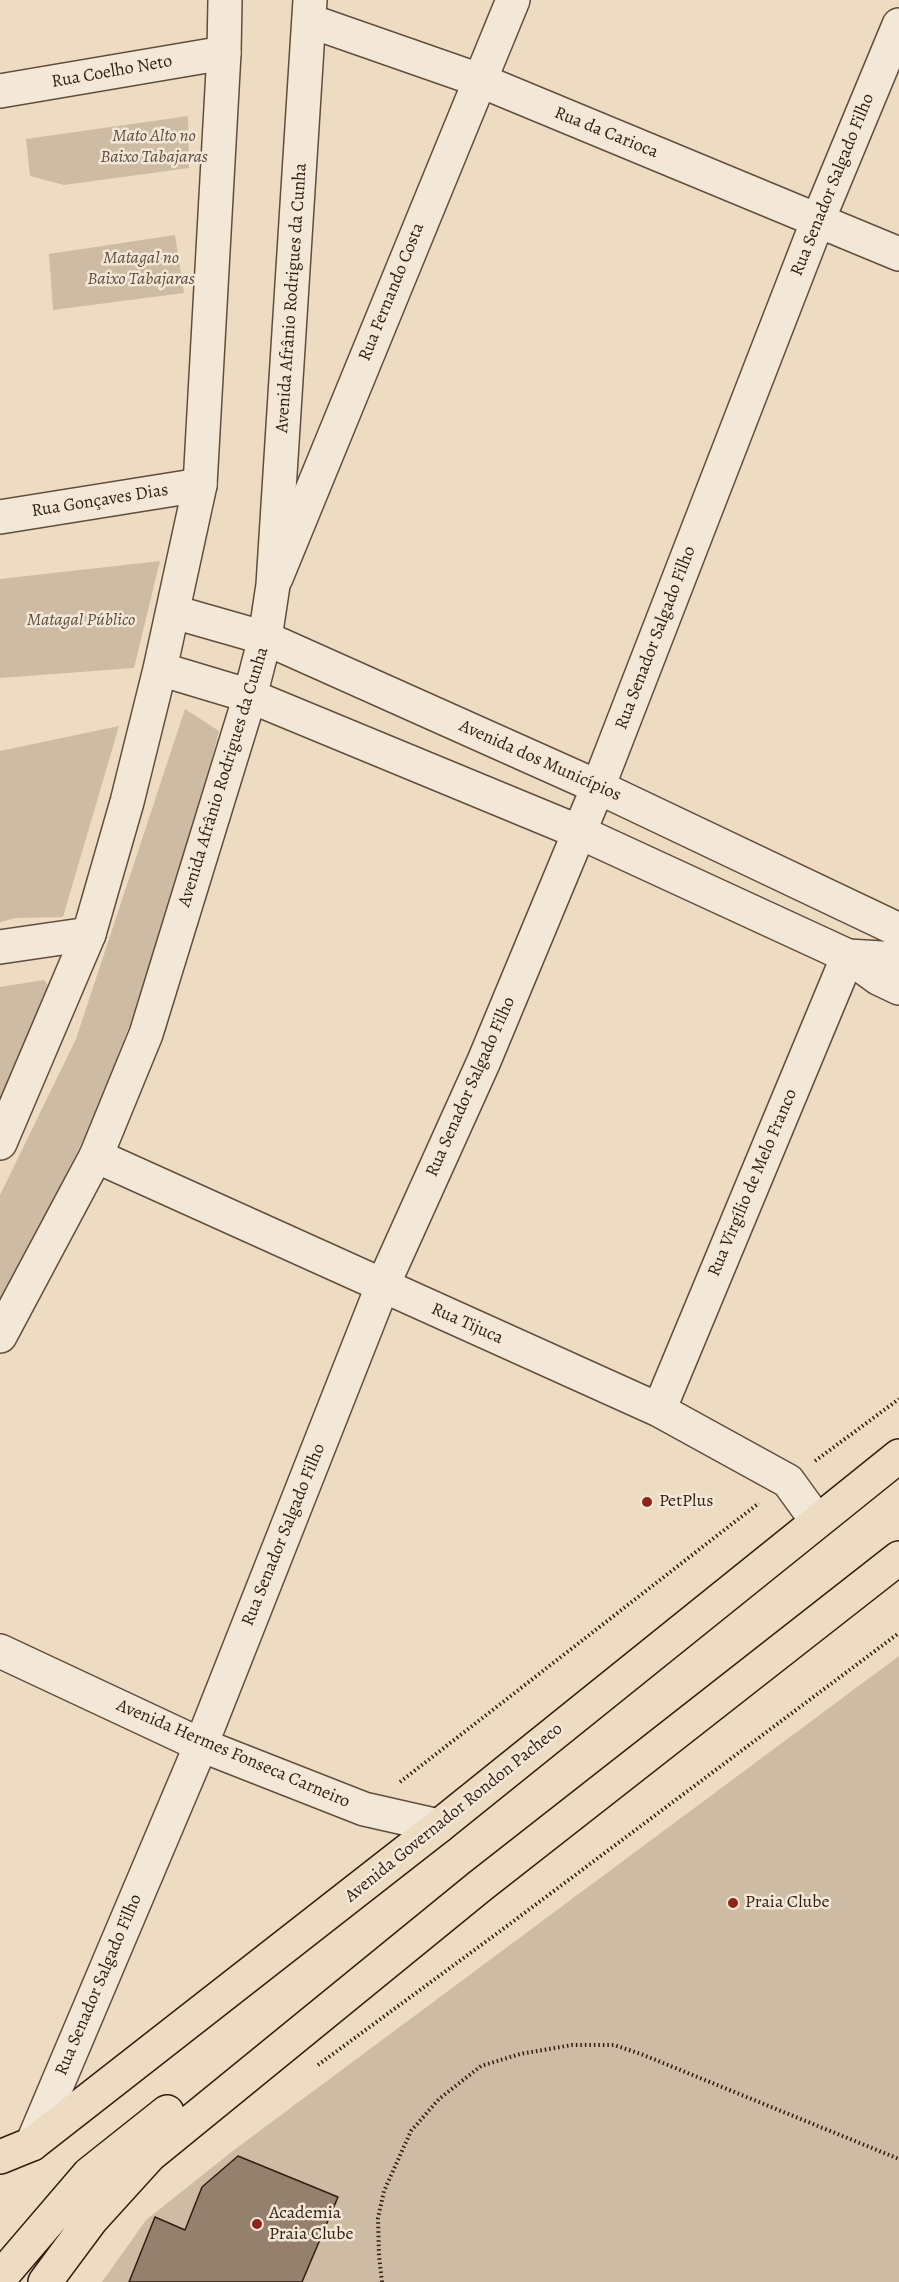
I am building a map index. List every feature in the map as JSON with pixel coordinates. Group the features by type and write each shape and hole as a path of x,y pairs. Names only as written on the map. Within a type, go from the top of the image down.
{"main road":[{"name":"Avenida Governador Rondon Pacheco","path":"0,2157 32,2144 439,1826 899,1456"},
{"path":"45,2282 91,2220 150,2155 480,1886 899,1558"},
{"path":"0,2278 89,2174 196,2089 254,2070"}],"street":[{"path":"0,1143 89,934 127,802 160,669 200,485 225,0"},
{"name":"Rua Fernando Costa","path":"273,585 513,0"},
{"name":"Rua da Carioca","path":"310,10 899,254"},
{"name":"Avenida Afrânio Rodrigues da Cunha","path":"0,1336 96,1156 146,1034 250,696 265,638 273,585 310,10"},
{"name":"Rua Senador Salgado Filho","path":"32,2144 201,1745 382,1287 484,1061 598,787 818,220 899,25"},
{"name":"Rua Coelho Neto","path":"0,91 224,53"},
{"name":"Rua Gonçaves Dias","path":"0,517 200,485"},
{"name":"Avenida dos Municípios","path":"174,612 265,638 598,787 899,930"},
{"path":"160,669 250,696 579,832 848,956 878,978 899,988"},
{"path":"0,947 89,934"},
{"path":"848,956 899,959"},
{"name":"Rua Virgílio de Melo Franco","path":"659,1410 848,956"},
{"name":"Rua Tijuca","path":"96,1156 659,1410 788,1481 817,1521"},
{"name":"Avenida Hermes Fonseca Carneiro","path":"0,1651 201,1745 364,1809 439,1826"}],"path":[{"path":"364,1809 788,1481 899,1399"},
{"path":"314,2068 504,1929 899,1633"},
{"path":"382,2282 378,2256 378,2218 384,2191 411,2131 439,2099 481,2066 520,2054 572,2045 614,2045 899,2159"}],"green space":[{"name":"Mato Alto no Baixo Tabajaras","path":"188,116 189,168 64,185 30,176 26,139"},
{"name":"Matagal no Baixo Tabajaras","path":"175,235 184,293 53,310 49,254"},
{"name":"Matagal Público","path":"160,561 134,668 0,678 0,579"},
{"path":"185,709 219,731 173,910 96,1114 0,1307 0,1195 76,1039"},
{"path":"119,726 63,917 16,918 0,922 0,751"},
{"path":"44,980 51,989 0,1111 0,987"},
{"name":"Praia Clube","path":"899,1656 899,2282 102,2282 146,2220 234,2150"}],"building":[{"name":"Academia Praia Clube","path":"238,2156 338,2197 302,2282 129,2282 155,2217 185,2230 202,2187"}],"place":[{"name":"PetPlus","path":"647,1502"},
{"name":"Praia Clube","path":"733,1903"},
{"name":"Academia Praia Clube","path":"257,2224"}]}
